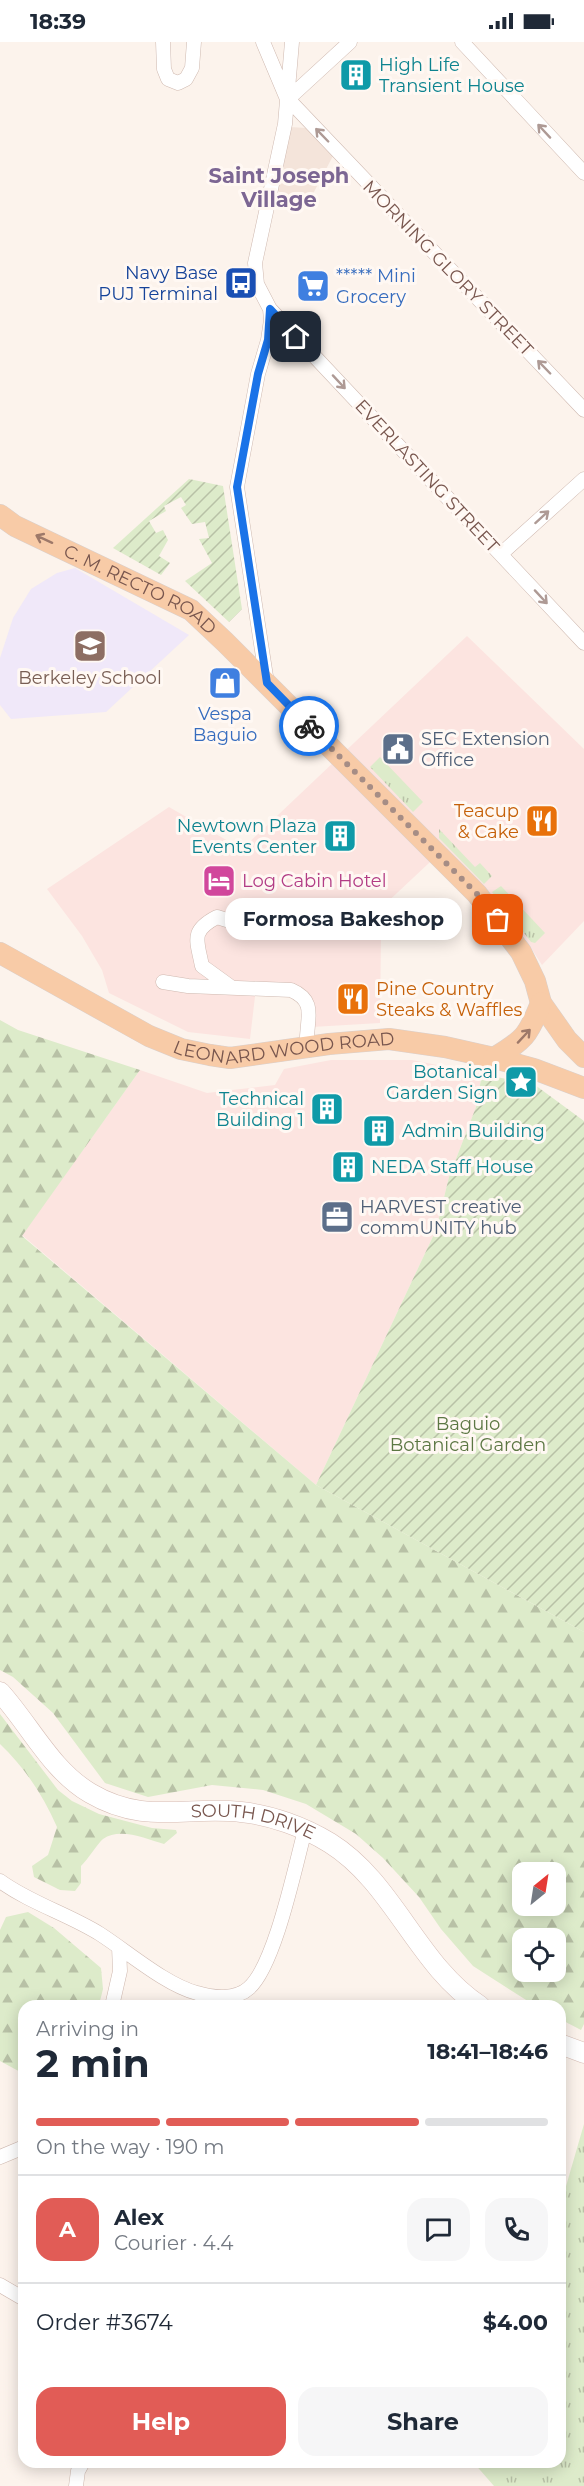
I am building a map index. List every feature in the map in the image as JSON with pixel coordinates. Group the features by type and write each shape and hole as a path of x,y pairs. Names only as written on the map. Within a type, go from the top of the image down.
{"main road":[{"name":"C. M. RECTO ROAD","path":"0,515 15,526 191,610 477,894 521,952 536,981 541,1003 567,1040 584,1057"},
{"name":"LEONARD WOOD ROAD","path":"0,953 149,1036 181,1049 230,1058 389,1039 445,1047 494,1058 534,1069 584,1088"},
{"path":"494,1058 522,1040 531,1029 541,1003"},
{"name":"SOUTH DRIVE","path":"0,1692 70,1779 113,1805 160,1814 240,1812 268,1816 305,1830 331,1844 370,1878 430,1956 452,1982 473,2000"},
{"path":"566,2046 584,2053"}],"street":[{"path":"163,42 164,69 168,79 178,82 186,79 192,68 194,42"},
{"path":"262,42 287,99"},
{"path":"267,683 237,487 258,374 268,340 270,309 257,284 255,263 285,124 292,42"},
{"path":"287,99 350,42"},
{"path":"462,42 584,173"},
{"name":"MORNING GLORY STREET","path":"287,99 584,410"},
{"name":"EVERLASTING STREET","path":"270,309 584,643"},
{"path":"501,555 584,479"},
{"path":"231,987 202,966 196,937 201,925 217,917 246,926"},
{"path":"163,982 188,986 291,990 306,998 309,1005 307,1047"},
{"path":"0,1881 100,1934 195,1993 215,1997 232,1996 249,1988 261,1973 271,1953 305,1830"},
{"path":"113,2000 120,1971 119,1947"},
{"path":"120,1971 134,1957"},
{"path":"3,2158 18,2150"},
{"path":"0,2285 18,2296"},
{"path":"76,2486 80,2468"}],"shaded area":[{"path":"290,127 306,128 334,154 306,207 276,190"},
{"name":"Berkeley School","path":"75,568 189,635 106,712 11,719 0,705 0,658 13,618 31,589 57,573"},
{"path":"467,636 584,749 584,921 542,965 515,923 494,897 445,848 365,923 381,933 380,1023 312,1027 302,992 256,988 250,1039 188,1032 109,993 102,970 82,936 47,889 169,807 242,849"},
{"path":"331,1060 412,1060 482,1074 476,1107 449,1177 436,1230 316,1485 22,1235 140,1070 207,1093 275,1085 284,1069"}],"green space":[{"path":"189,479 223,486 242,609 229,622 185,581 212,563 199,539 209,538 205,522 192,524 181,508 186,505 181,497 164,506 166,511 149,521 156,533 163,530 168,540 159,556 170,563 161,575 113,548"},
{"path":"380,757 423,802 413,812 370,767"},
{"path":"439,829 475,867 480,863 492,876 484,884 439,838"},
{"path":"501,886 545,933 535,943 531,942 492,892"},
{"path":"0,1020 18,1030 140,1070 22,1236 316,1485 584,1632 584,2024 581,2030 566,2022 566,2000 526,2000 473,1966 441,1929 419,1897 383,1858 356,1834 306,1804 263,1790 212,1785 148,1797 105,1783 53,1713 13,1677 0,1670"},
{"name":"Baguio Botanical Garden","path":"482,1074 535,1085 584,1121 584,1632 316,1485 436,1230 449,1177 476,1107"},
{"path":"0,1714 58,1790 72,1801 99,1814 152,1828 176,1830 177,1833 164,1844 125,1834 103,1839 81,1866 81,1883 75,1891 60,1890 34,1877 32,1866 48,1855 57,1827 33,1782 0,1744"},
{"path":"28,1912 54,1928 101,1968 103,1989 100,2000 18,2000 18,2071 0,2061 0,1930 6,1917"},
{"path":"584,2124 584,2486 494,2486 478,2468 566,2468 566,2186"}],"way so far":[{"path":"309,726 477,894 498,920"}],"place":[{"name":"High Life Transient House","path":"356,75"},
{"name":"Navy Base PUJ Terminal","path":"241,283"},
{"name":"***** Mini Grocery","path":"313,286"},
{"name":"Berkeley School","path":"90,646"},
{"name":"Vespa Baguio","path":"225,683"},
{"name":"SEC Extension Office","path":"398,749"},
{"name":"Teacup & Cake","path":"542,821"},
{"name":"Newtown Plaza Events Center","path":"340,836"},
{"name":"Log Cabin Hotel","path":"219,881"},
{"name":"Formosa Bakeshop","path":"498,920"},
{"name":"Pine Country Steaks & Waffles","path":"353,999"},
{"name":"Botanical Garden Sign","path":"521,1082"},
{"name":"Technical Building 1","path":"327,1109"},
{"name":"Admin Building","path":"379,1131"},
{"name":"NEDA Staff House","path":"348,1167"},
{"name":"HARVEST creative commUNITY hub","path":"337,1217"}],"district":[{"name":"Saint Joseph Village","path":"279,187"}],"route":[{"path":"296,337 270,309 268,340 258,374 237,487 267,683 309,726"}]}
